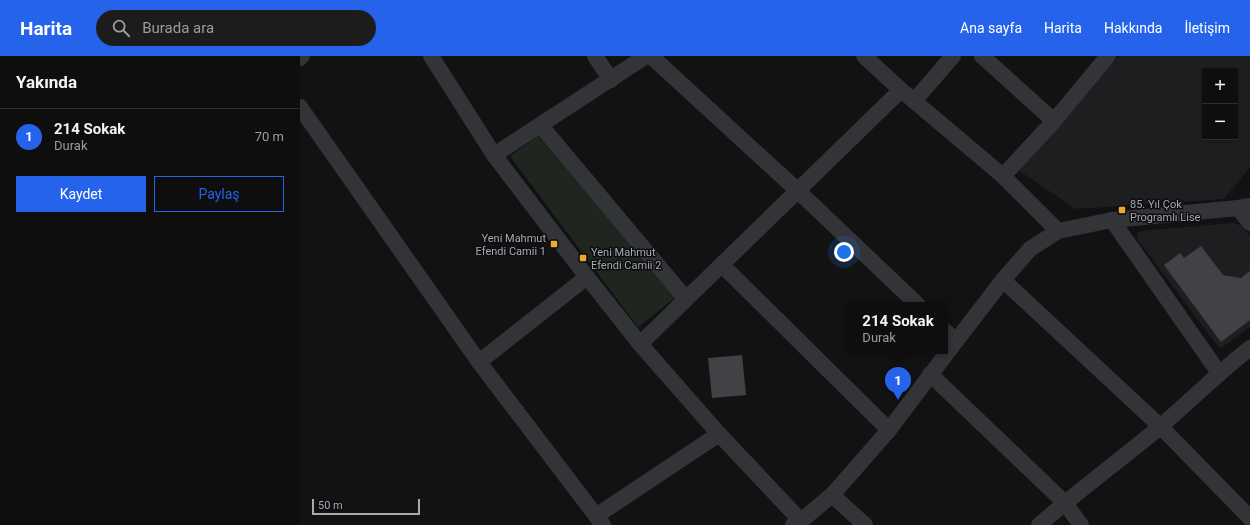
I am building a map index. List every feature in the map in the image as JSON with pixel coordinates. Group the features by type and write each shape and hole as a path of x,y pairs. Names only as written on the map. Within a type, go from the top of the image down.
{"street":[{"path":"431,56 494,155 587,277 640,344 797,523 832,495 890,430 930,374 941,354"},
{"path":"595,56 610,80"},
{"path":"494,155 541,126 646,56"},
{"path":"651,56 798,191 915,302"},
{"path":"864,56 901,90 1003,176 1058,231"},
{"path":"914,101 953,56"},
{"path":"982,56 1054,121"},
{"path":"1003,176 1054,121 1108,56"},
{"path":"640,344 901,90"},
{"path":"300,107 479,362 600,520 719,434"},
{"path":"541,126 686,299"},
{"path":"950,336 1030,249 1058,231 1112,220 1244,207 1250,223"},
{"path":"1112,220 1220,373"},
{"path":"722,265 890,430"},
{"path":"479,362 587,277"},
{"path":"1003,280 1160,426 1250,518"},
{"path":"1039,525 1160,426 1220,373 1248,352"},
{"path":"930,374 1065,503 1081,525"},
{"path":"832,495 865,525"}],"shaded area":[{"path":"1119,56 1250,56 1250,167 1224,199 1076,209 1018,170"},
{"path":"538,136 676,297 638,327 510,156"},
{"path":"1233,223 1242,226 1250,236 1250,327 1220,349 1137,239 1137,234 1141,231"}],"building":[{"path":"1201,246 1223,275 1241,278 1250,271 1250,320 1221,342 1164,265 1180,253 1184,258"},
{"path":"742,355 746,395 712,398 708,358"}],"place":[{"name":"85. Yıl Çok Programlı Lise","path":"1122,210"},
{"name":"Yeni Mahmut Efendi Camii 1","path":"554,244"},
{"name":"Yeni Mahmut Efendi Camii 2","path":"583,258"},
{"name":"214 Sokak","path":"898,400"}]}
